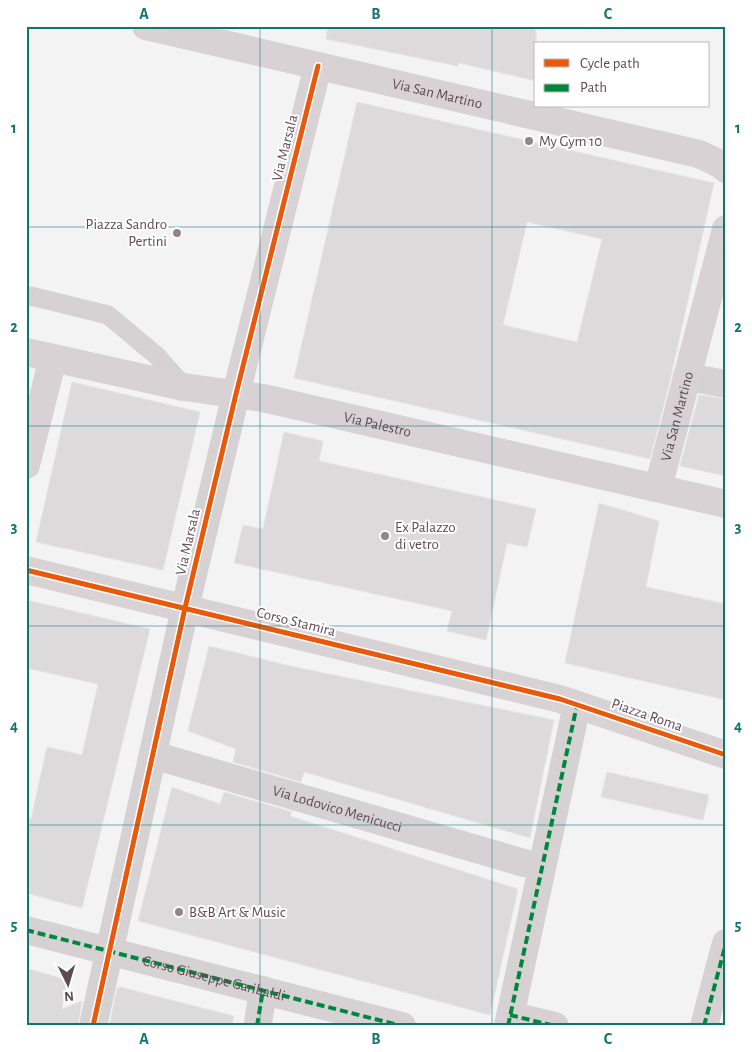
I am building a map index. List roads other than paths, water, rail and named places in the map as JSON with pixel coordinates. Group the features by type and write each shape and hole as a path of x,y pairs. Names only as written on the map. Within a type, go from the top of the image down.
{"street":[{"name":"Via San Martino","path":"146,26 699,154 726,169"},
{"name":"Via Marsala","path":"93,1026 185,608 318,66"},
{"path":"699,154 726,160"},
{"name":"Via San Martino","path":"658,488 726,229"},
{"name":"Via Palestro","path":"26,352 184,387 291,404 726,504"},
{"path":"26,464 53,358"},
{"path":"687,378 726,384"},
{"name":"Corso Stamira","path":"26,570 568,702"},
{"path":"555,1026 509,1020 568,702"},
{"name":"Piazza Roma","path":"568,702 726,755"},
{"name":"Via Lodovico Menicucci","path":"153,755 524,863"},
{"name":"Corso Giuseppe Garibaldi","path":"26,930 402,1026"},
{"path":"704,1026 726,943"},
{"path":"258,1023 264,990"}],"lane":[{"path":"26,298 31,296 108,315 157,356 184,387"}],"place":[{"name":"My Gym 10","path":"529,141"},
{"name":"Piazza Sandro Pertini","path":"177,233"},
{"name":"Ex Palazzo di vetro","path":"385,536"},
{"name":"B&B Art & Music","path":"179,912"}]}
